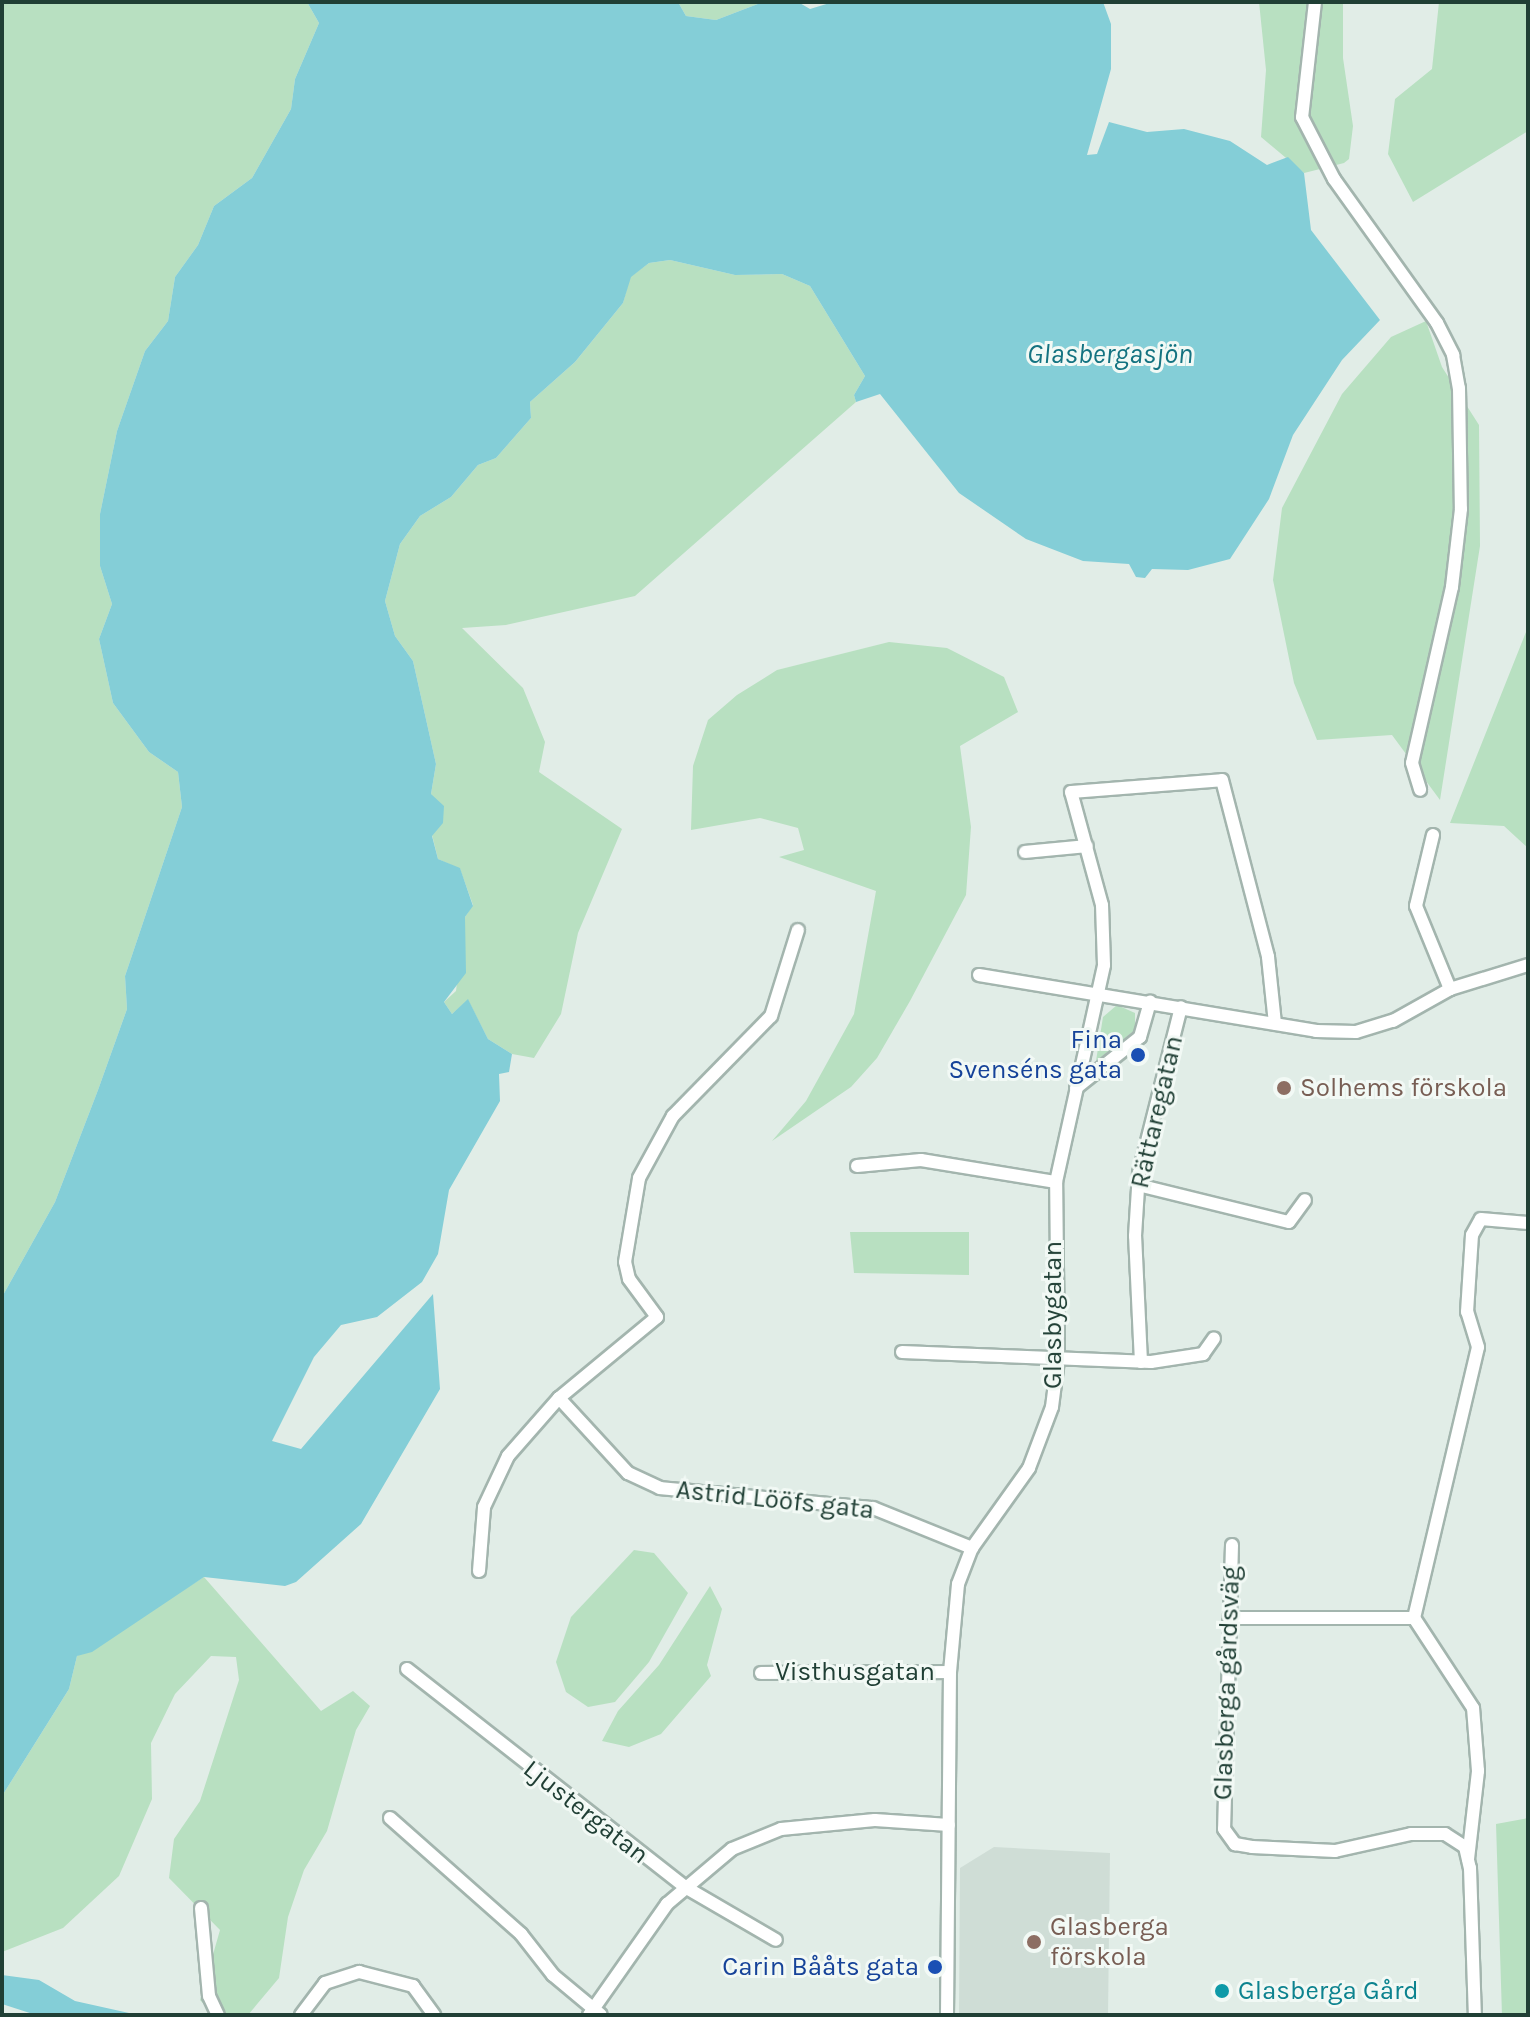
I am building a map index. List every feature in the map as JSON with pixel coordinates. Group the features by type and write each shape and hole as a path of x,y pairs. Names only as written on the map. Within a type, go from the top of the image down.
{"street":[{"path":"1315,2 1302,117 1334,179 1437,323 1453,355 1459,388 1461,509 1452,587 1412,763 1420,790"},
{"name":"Glasbygatan","path":"947,2015 950,1672 958,1584 972,1548 1029,1468 1052,1407 1058,1360 1056,1182 1099,992 1104,925 1087,846 1071,792 1222,780 1264,941 1275,1024"},
{"path":"1433,835 1416,906 1450,989"},
{"path":"1025,852 1087,846"},
{"path":"479,1571 481,1523 494,1481 530,1428 559,1398 657,1317 634,1287 625,1262 639,1178 673,1116 767,1021 798,930"},
{"path":"979,975 1099,992 1335,1033 1366,1030 1450,989 1528,965"},
{"path":"1076,1088 1140,1037 1150,1001"},
{"name":"Rättaregatan","path":"1141,1362 1138,1185 1181,1007"},
{"path":"857,1166 921,1160 1056,1182"},
{"path":"1138,1185 1289,1222 1305,1200"},
{"path":"1475,2015 1468,1859 1478,1771 1473,1708 1414,1618 1478,1347 1467,1312 1472,1235 1481,1219 1528,1223"},
{"path":"902,1352 1141,1362 1203,1354 1214,1338"},
{"name":"Astrid Lööfs gata","path":"559,1398 628,1473 660,1488 873,1508 912,1520 972,1548"},
{"name":"Glasberga gårdsväg","path":"1232,1545 1221,1811 1224,1829 1235,1844 1335,1851 1411,1834 1445,1834 1465,1847 1468,1859"},
{"path":"1229,1618 1414,1618"},
{"name":"Ljustergatan","path":"407,1669 685,1887 776,1940"},
{"name":"Visthusgatan","path":"761,1673 950,1672"},
{"path":"390,1818 521,1934 553,1975 595,2013 667,1904 732,1849 781,1829 875,1820 949,1825"},
{"path":"201,1908 209,1996 218,2015"},
{"path":"301,2015 325,1983 359,1972 413,1986 434,2015"}],"shaded area":[{"name":"Glasberga förskola","path":"994,1847 1110,1853 1108,2015 959,2015 960,1868"}],"green space":[{"path":"2,2 307,2 319,23 295,79 291,109 252,178 214,206 198,245 175,277 168,321 145,351 117,431 100,514 100,566 112,604 99,639 113,703 149,752 178,772 182,807 125,976 127,1009 98,1090 55,1202 2,1297"},
{"path":"678,2 763,2 716,20 686,16"},
{"path":"1259,2 1343,2 1343,58 1353,126 1349,159 1344,163 1304,173 1261,137 1266,70"},
{"path":"1439,2 1528,2 1528,131 1413,202 1388,154 1395,99 1432,69"},
{"path":"670,260 735,275 782,274 810,286 865,376 854,395 856,402 635,596 506,625 462,628 523,688 545,742 539,772 622,829 578,933 561,1014 534,1058 512,1054 488,1039 468,1000 452,1014 444,1002 456,991 465,917 473,905 460,869 438,859 432,835 442,823 431,794 436,764 413,661 395,636 385,601 400,544 420,516 451,497 478,465 496,458 531,418 530,402 575,362 623,303 630,277 649,263"},
{"path":"1426,321 1442,367 1479,425 1480,546 1440,800 1392,735 1317,740 1294,683 1273,580 1282,508 1342,394 1391,337"},
{"path":"1528,627 1528,848 1504,826 1450,823"},
{"path":"889,642 947,648 1004,677 1018,712 960,746 971,827 966,895 910,1001 877,1058 851,1087 772,1141 806,1101 854,1014 876,891 779,857 804,850 798,828 760,818 691,830 693,766 708,720 737,695 777,670"},
{"path":"1117,1005 1135,1013 1135,1030 1096,1061 1103,1017"},
{"path":"850,1232 969,1232 969,1275 854,1273"},
{"path":"634,1550 654,1553 688,1593 649,1662 615,1702 588,1707 566,1692 556,1662 571,1617"},
{"path":"204,1577 321,1711 353,1691 370,1706 356,1730 327,1831 304,1870 288,1917 279,1978 248,2015 214,2015 200,2000 220,1930 169,1878 174,1839 200,1801 239,1680 236,1657 211,1656 175,1694 151,1743 152,1799 119,1876 63,1928 2,1952 2,1796 69,1689 77,1656"},
{"path":"710,1586 722,1609 707,1665 711,1676 661,1734 629,1747 602,1741 618,1711 659,1665"},
{"path":"1528,1818 1528,2015 1502,2015 1496,1824"}],"water":[{"name":"Glasbergasjön","path":"307,2 678,2 686,16 716,20 763,2 798,2 810,9 833,2 1103,2 1111,24 1111,69 1087,155 1097,154 1109,122 1147,132 1184,129 1230,141 1267,165 1288,157 1304,173 1311,230 1380,320 1342,360 1293,435 1269,499 1230,559 1188,570 1152,569 1145,578 1136,577 1129,564 1083,561 1026,539 959,493 880,394 856,402 854,395 865,376 810,286 782,274 735,275 670,260 649,263 631,277 623,303 575,362 530,402 531,418 496,458 478,465 451,497 420,516 400,544 385,601 395,636 413,661 436,764 431,794 444,806 443,823 432,836 438,859 460,868 473,906 465,917 466,973 444,1002 452,1014 468,999 488,1039 512,1054 509,1072 499,1074 500,1101 449,1190 438,1254 422,1282 377,1317 341,1325 314,1357 272,1441 301,1449 433,1294 440,1389 361,1524 296,1582 285,1586 204,1577 92,1652 77,1656 69,1689 2,1796 2,1297 55,1202 98,1090 127,1009 125,976 182,807 178,772 149,752 113,703 99,639 112,604 100,566 100,514 117,431 145,351 168,321 175,277 198,245 214,206 252,178 291,109 295,79 319,23"},
{"path":"2,1975 39,1980 75,2001 138,2015 36,2015 2,2004"}],"place":[{"name":"Fina Svenséns gata","path":"1138,1055"},
{"name":"Solhems förskola","path":"1284,1088"},
{"name":"Glasberga förskola","path":"1034,1942"},
{"name":"Carin Bååts gata","path":"935,1967"},
{"name":"Glasberga Gård","path":"1222,1991"}]}
